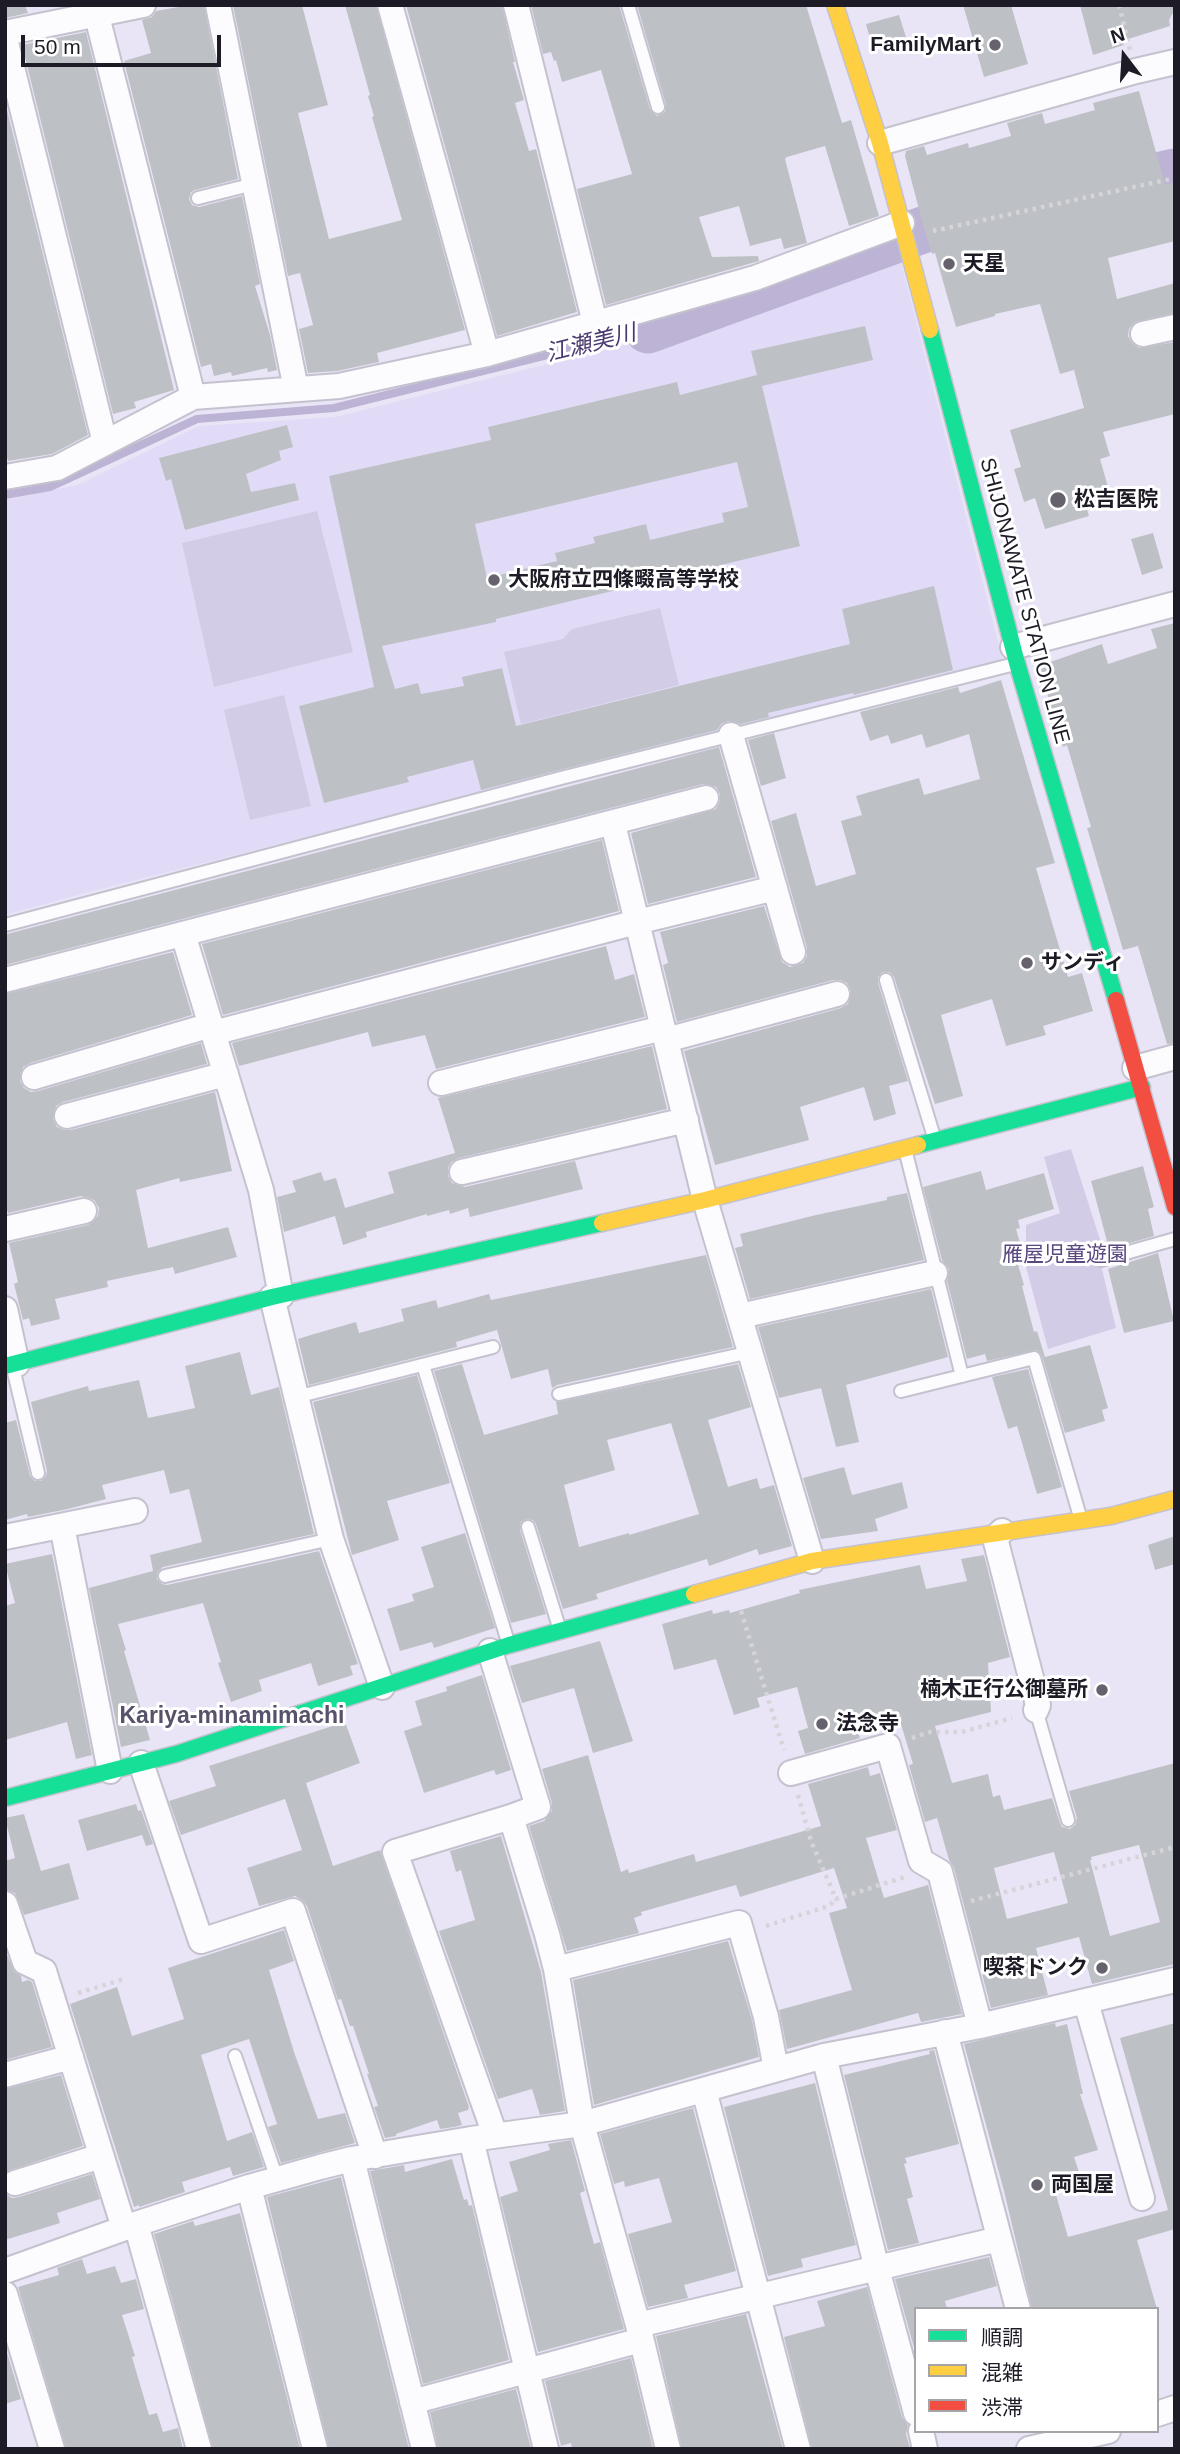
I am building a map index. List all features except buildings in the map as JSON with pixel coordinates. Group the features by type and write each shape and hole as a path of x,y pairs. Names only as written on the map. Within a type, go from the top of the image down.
{"street":[{"path":"105,443 5,36 143,5"},
{"path":"218,5 296,389"},
{"path":"390,5 487,354"},
{"path":"516,5 595,323"},
{"name":"SHIJONAWATE STATION LINE","path":"835,5 880,142 1015,655 1175,1207"},
{"path":"97,16 193,397"},
{"path":"880,142 1175,62"},
{"path":"6,473 57,468 193,397 339,386 487,354 906,237"},
{"path":"1143,334 1175,327"},
{"path":"1015,655 1175,604"},
{"path":"731,735 793,952"},
{"path":"5,980 706,799"},
{"path":"613,824 705,1200 812,1561"},
{"path":"34,1077 212,1029 775,888"},
{"path":"183,934 261,1190 276,1297 296,1396 331,1539 382,1687"},
{"path":"442,1083 837,995"},
{"path":"5,1310 11,1365 276,1297 705,1200 905,1148 1138,1077 1175,1057"},
{"path":"67,1116 226,1074"},
{"path":"462,1172 686,1120"},
{"path":"5,1229 84,1211"},
{"path":"740,1316 935,1273"},
{"path":"5,1798 176,1754 500,1648 812,1561 1111,1516 1175,1499"},
{"path":"5,1537 135,1511"},
{"path":"62,1526 110,1771"},
{"path":"1002,1531 995,1538 1038,1705 1036,1710"},
{"path":"500,1648 538,1807 395,1852 483,2137 526,2370 545,2449"},
{"path":"791,1773 888,1746 921,1861 940,1872 981,2026"},
{"path":"141,1763 201,1941 293,1911 364,2157 412,2402 424,2449"},
{"path":"511,1817 556,1969 582,2124 668,2449"},
{"path":"5,1904 15,1965 44,1971 101,2156 130,2226 199,2449"},
{"path":"556,1969 739,1923 766,2017 776,2069"},
{"path":"5,2271 249,2187 364,2157 582,2124 824,2056 981,2026 1175,1980"},
{"path":"1086,2002 1142,2198"},
{"path":"945,2032 1017,2307"},
{"path":"824,2056 914,2406"},
{"path":"5,2075 71,2057"},
{"path":"704,2090 797,2449"},
{"path":"15,2183 101,2156"},
{"path":"249,2187 315,2449"},
{"path":"412,2402 526,2370 757,2295 999,2239"},
{"path":"5,2294 52,2449"},
{"path":"1030,2449 1054,2436 1107,2437"}],"lane":[{"path":"628,5 658,107"},
{"path":"198,198 254,184"},
{"path":"5,925 731,735 1015,655"},
{"path":"886,980 935,1140"},
{"path":"905,1148 962,1376"},
{"path":"1101,1260 1175,1239"},
{"path":"296,1396 493,1348"},
{"path":"559,1394 751,1352"},
{"path":"901,1391 1034,1357 1082,1520"},
{"path":"11,1365 38,1473"},
{"path":"423,1365 500,1648"},
{"path":"528,1527 560,1630"},
{"path":"165,1576 331,1539"},
{"path":"1036,1710 1068,1821"},
{"path":"235,2056 277,2179"}],"path":[{"path":"1119,5 1136,71"},
{"path":"906,237 922,239 925,233 1175,178"},
{"path":"733,1583 811,1841 836,1899"},
{"path":"888,1746 930,1732 962,1732 1036,1710"},
{"path":"950,1907 1175,1847"},
{"path":"742,1934 829,1906 836,1899 913,1874"},
{"path":"53,2001 124,1979"}],"shaded area":[{"name":"大阪府立四條畷高等学校","path":"901,262 1003,661 5,915 5,500 77,485 199,426 335,417 652,338"}],"green space":[{"path":"317,511 353,652 214,687 182,543"},
{"path":"660,608 679,685 521,724 504,652 563,639 572,629"},
{"path":"284,695 311,806 250,820 224,710"},
{"name":"雁屋児童遊園","path":"1071,1149 1104,1252 1102,1269 1116,1328 1048,1349 1026,1267 1026,1225 1060,1213 1044,1157"}],"waterway":[{"name":"江瀬美川","path":"1100,189 1175,172"},
{"name":"江瀬美川","path":"648,330 942,223 986,214"},
{"name":"江瀬美川","path":"5,495 50,487 197,419 334,408 648,330"}],"traffic: fast":[{"path":"930,330 1017,663 1116,1000"},
{"path":"918,1145 1142,1087"},
{"path":"5,1366 272,1297 602,1223"},
{"path":"5,1798 176,1754 509,1645 694,1594"}],"traffic: slow":[{"path":"835,5 880,143 930,330"},
{"path":"602,1223 705,1200 918,1145"},
{"path":"694,1594 812,1561 1111,1516 1175,1499"}],"traffic: jam":[{"path":"1116,1000 1175,1207"}],"place":[{"name":"FamilyMart","path":"995,45"},
{"name":"天星","path":"949,264"},
{"name":"松吉医院","path":"1058,500"},
{"name":"大阪府立四條畷高等学校","path":"494,580"},
{"name":"サンディ","path":"1027,963"},
{"name":"楠木正行公御墓所","path":"1102,1690"},
{"name":"法念寺","path":"822,1724"},
{"name":"喫茶ドンク","path":"1102,1968"},
{"name":"両国屋","path":"1037,2185"}],"district":[{"name":"Kariya-minamimachi","path":"232,1717"}]}
